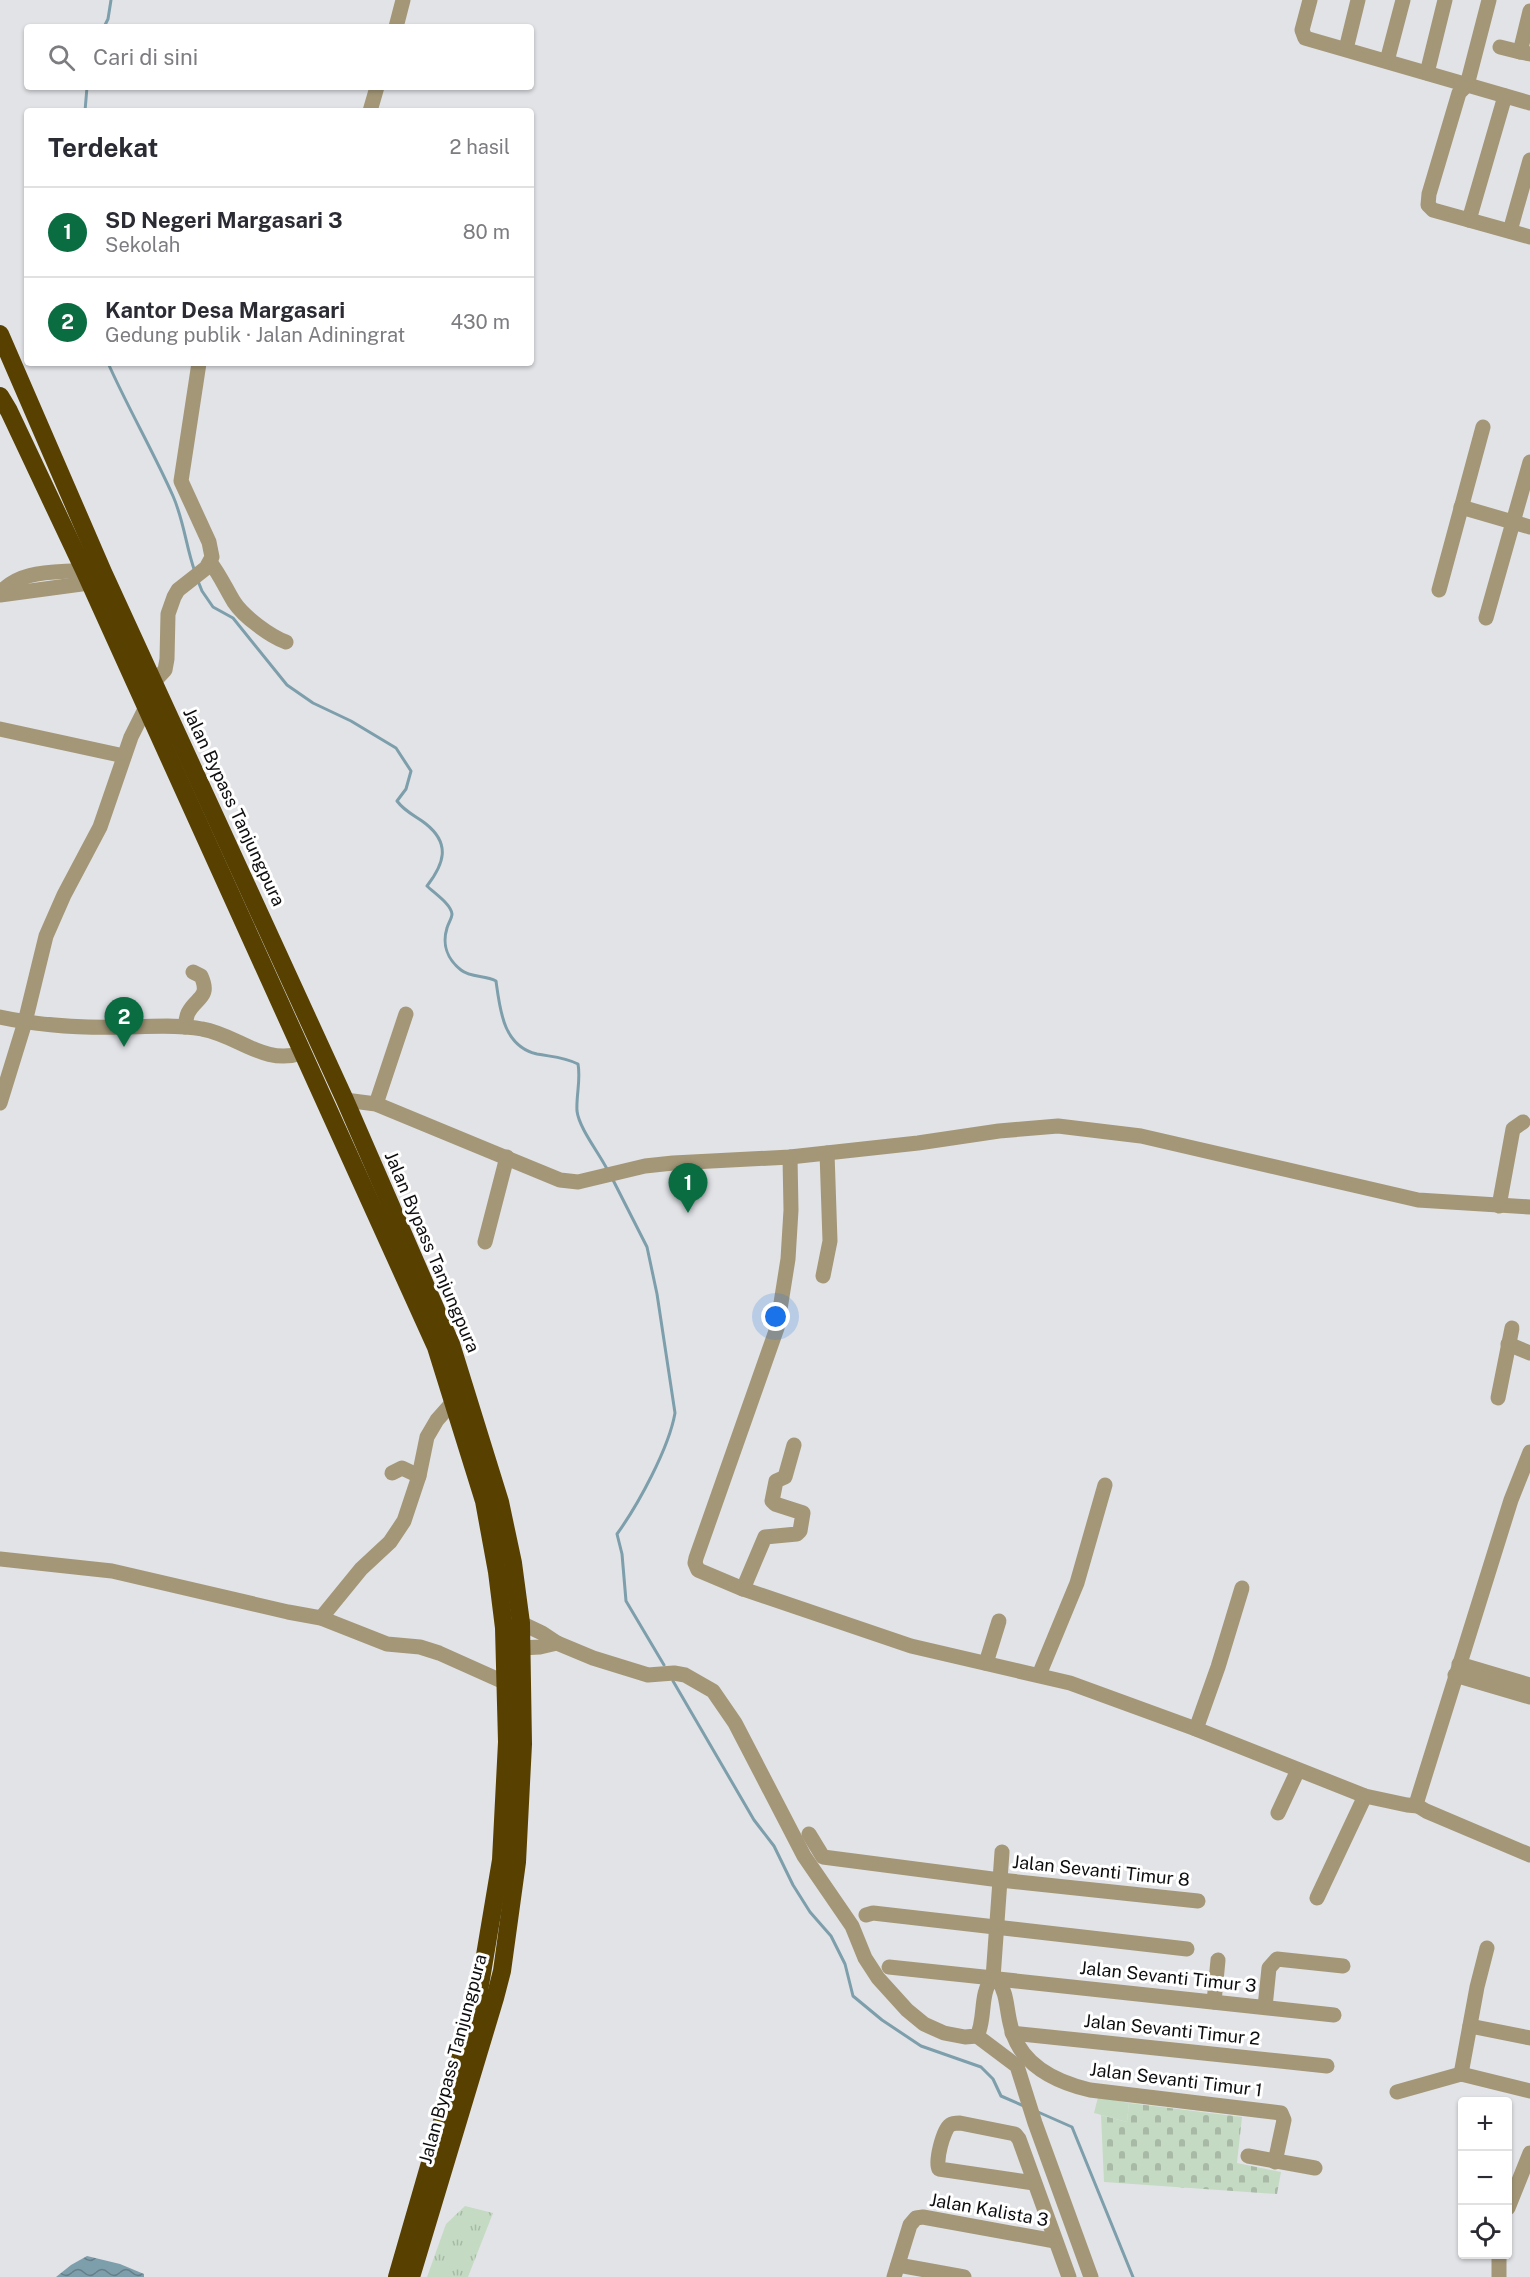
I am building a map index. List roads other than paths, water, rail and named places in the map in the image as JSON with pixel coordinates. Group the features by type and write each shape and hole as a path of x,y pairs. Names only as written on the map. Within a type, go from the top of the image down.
{"highway":[{"name":"Jalan Bypass Tanjungpura","path":"0,334 32,412 153,683 345,1100 451,1344 500,1502 513,1563 520,1623 523,1744 517,1862 502,1971 411,2277"},
{"name":"Jalan Bypass Tanjungpura","path":"0,396 86,576 436,1347 487,1513 504,1628 507,1742 501,1860 478,1997 397,2277"}],"street":[{"path":"397,24 404,0"},
{"path":"1310,0 1302,30 1303,37 1530,103"},
{"path":"1346,49 1358,0"},
{"path":"1387,61 1402,0"},
{"path":"1427,73 1445,0"},
{"path":"1489,0 1467,85 1459,93 1429,194 1428,205 1433,210 1530,237"},
{"path":"1500,48 1525,53 1530,10"},
{"path":"371,108 376,90"},
{"path":"1469,220 1505,96"},
{"path":"1510,231 1530,160"},
{"path":"153,683 165,670 168,614 174,597 208,565 211,548 181,481 199,366"},
{"path":"1439,591 1483,427"},
{"path":"1486,618 1530,462"},
{"path":"1461,507 1530,527"},
{"path":"208,565 225,582 236,604 267,632 286,642"},
{"path":"0,594 86,576"},
{"path":"1,1097 25,1022 46,936 59,904 100,827 131,737 146,707"},
{"path":"0,729 124,756"},
{"path":"185,1027 189,1012 203,998 205,989 201,976 193,972"},
{"path":"376,1104 406,1014"},
{"path":"0,1017 78,1028 185,1027 202,1029 218,1033 267,1055 289,1057 302,1053"},
{"path":"345,1100 376,1104 560,1180 578,1182 626,1170 673,1163 790,1157 918,1143 999,1131 1058,1126 1141,1136 1418,1200 1530,1208"},
{"path":"1498,1206 1513,1129 1522,1122"},
{"path":"823,1276 830,1241 827,1153"},
{"path":"790,1157 791,1210 788,1259 777,1328 695,1563 698,1570 713,1579 911,1646 1070,1683 1196,1729 1365,1796 1418,1806 1530,1855"},
{"path":"486,1242 507,1158"},
{"path":"1498,1398 1512,1329"},
{"path":"1508,1344 1530,1353"},
{"path":"321,1618 361,1569 390,1542 404,1521 419,1476 427,1437 437,1420 453,1402"},
{"path":"743,1589 762,1539 768,1536 797,1534 800,1531 803,1513 772,1501 776,1481 784,1478 794,1445"},
{"path":"1418,1806 1417,1797 1457,1670 1511,1500 1530,1452"},
{"path":"392,1473 402,1468 419,1476"},
{"path":"1039,1675 1077,1584 1105,1485"},
{"path":"0,1559 112,1571 321,1618 387,1644 420,1647 439,1653 506,1683"},
{"path":"1196,1729 1242,1588"},
{"path":"986,1663 999,1621"},
{"path":"520,1623 542,1633 556,1643 639,1673 685,1675 694,1678 713,1691 735,1723 804,1856 852,1926 865,1958 878,1978 907,2010 924,2024 965,2037 977,2036 1017,2066 1035,2123 1091,2277"},
{"path":"521,1648 556,1643"},
{"path":"1457,1670 1530,1685"},
{"path":"1457,1670 1530,1697"},
{"path":"1278,1813 1298,1770"},
{"path":"1317,1898 1365,1796"},
{"name":"Jalan Sevanti Timur 8","path":"809,1834 823,1857 1000,1880 1198,1901"},
{"path":"1002,1852 996,1928 995,1979 1005,1993 1012,2033"},
{"path":"866,1915 873,1913 1187,1949"},
{"path":"1461,2074 1487,1948"},
{"path":"1265,2007 1269,1968 1273,1961 1284,1959 1343,1966"},
{"path":"1214,2002 1218,1960"},
{"name":"Jalan Sevanti Timur 3","path":"889,1967 1334,2015"},
{"path":"977,2036 987,1986 995,1979"},
{"path":"1470,2026 1530,2038"},
{"name":"Jalan Sevanti Timur 2","path":"1012,2033 1328,2066"},
{"name":"Jalan Sevanti Timur 1","path":"1012,2033 1031,2062 1051,2078 1067,2085 1090,2090 1281,2113 1284,2120 1275,2162"},
{"path":"1397,2092 1461,2074 1530,2091"},
{"path":"1034,2183 941,2170 936,2161 946,2128 960,2123 1015,2134 1034,2183 1069,2277"},
{"path":"1509,2205 1530,2153"},
{"path":"1248,2157 1315,2168"},
{"name":"Jalan Kalista 3","path":"896,2271 910,2225 916,2218 923,2217 1055,2241"},
{"path":"1499,2259 1499,2277"},
{"path":"896,2271 964,2277"}],"water":[{"path":"87,2256 120,2264 144,2274 144,2277 56,2277"}],"waterway":[{"path":"106,24 111,0"},
{"path":"85,108 87,90"},
{"path":"109,366 173,496 195,572"},
{"path":"198,581 213,607 233,618 287,685 313,703 351,721 396,748 411,771 406,789 397,801 434,832 442,847 438,870 427,886 451,910 452,916 445,940 449,956 465,973 496,981 505,1025 517,1043 537,1054 578,1064 577,1111 585,1133 607,1169"},
{"path":"612,1178 647,1247 657,1294 675,1413 672,1427 652,1476 617,1534 622,1554 626,1601 664,1665"},
{"path":"673,1681 754,1820 774,1846 793,1885 810,1912 831,1936 845,1964 853,1996 882,2020 921,2046 981,2067 993,2079 1001,2096 1024,2106"},
{"path":"1038,2112 1072,2127 1133,2277"}],"place":[{"name":"Kantor Desa Margasari","path":"124,1047"},
{"name":"SD Negeri Margasari 3","path":"688,1213"}]}
